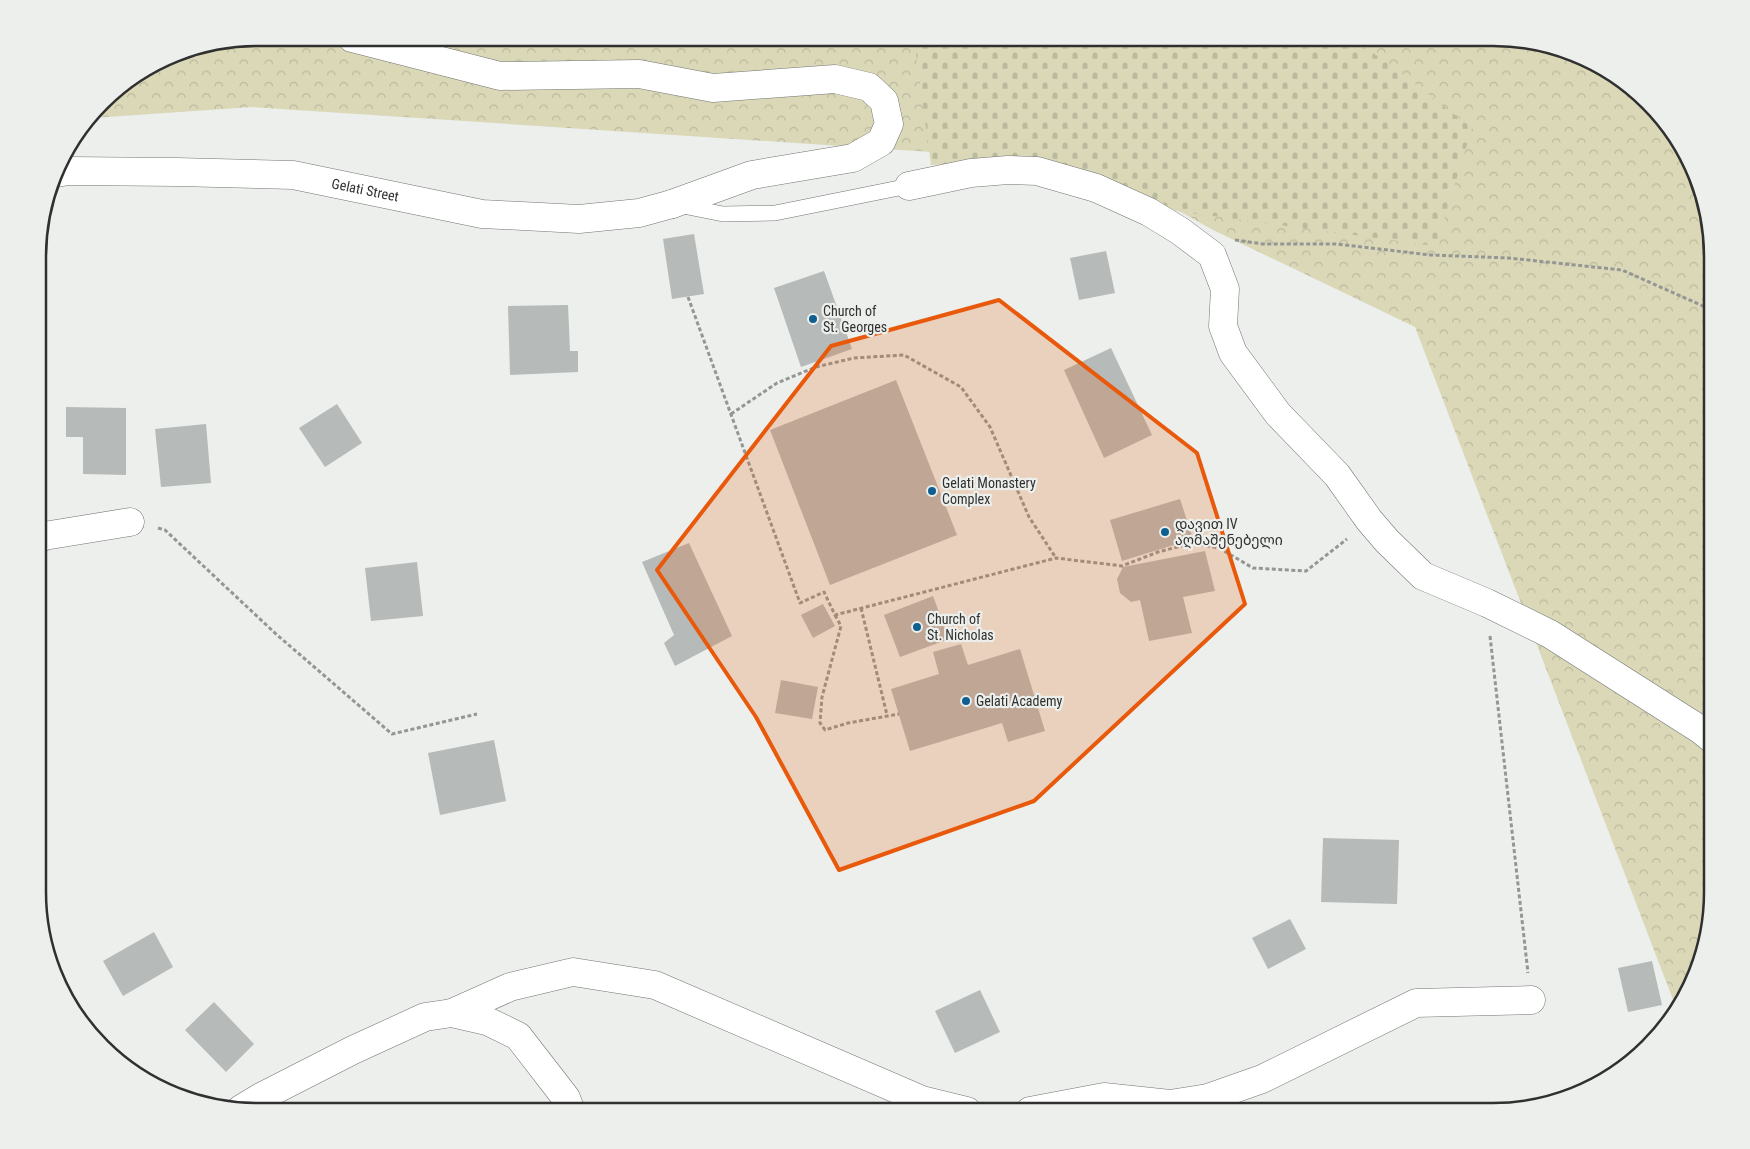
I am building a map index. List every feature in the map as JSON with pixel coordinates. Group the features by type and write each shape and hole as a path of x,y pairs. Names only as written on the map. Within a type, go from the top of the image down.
{"street":[{"name":"Gelati Street","path":"64,172 293,175 482,214 579,219 639,213 672,204 752,175 853,158 881,142 889,124 884,101 869,87 835,79 713,88 639,74 500,76 383,46"},
{"path":"909,186 972,173 1008,170 1037,171 1096,188 1149,212 1180,231 1212,255 1225,289 1223,326 1233,353 1278,414 1337,476 1387,541 1423,576 1487,603 1550,634 1704,732"},
{"path":"46,536 130,522"},
{"path":"251,1103 353,1050 425,1017 452,1013 510,987 573,972 655,985 922,1100 935,1103"},
{"path":"1176,1103 1208,1098 1262,1079 1416,1003 1530,1000"},
{"path":"452,1013 487,1021 518,1036 568,1103"},
{"path":"1072,1103 1104,1097 1161,1103"}],"lane":[{"path":"672,204 723,214 775,213 909,186"}],"path":[{"path":"1226,238 1263,244 1336,244 1430,255 1508,258 1622,270 1704,306"},
{"path":"688,296 800,603 824,592 841,626 822,697 820,723 825,730 848,723 899,714"},
{"path":"731,414 777,382 816,367 854,358 904,355 961,387 990,427 1029,517 1056,558"},
{"path":"835,616 1056,558 1122,566 1158,552 1193,543 1219,548 1253,568 1306,571 1369,520"},
{"path":"130,522 166,530 276,634 392,734 478,714"},
{"path":"1487,603 1530,1000"},
{"path":"861,608 887,715"}],"highlighted area":[{"path":"999,300 1197,453 1245,604 1034,801 839,870 756,717 657,570 831,346"}],"green space":[{"path":"258,46 1492,46 1520,48 1547,53 1573,62 1610,82 1632,99 1651,118 1668,140 1682,164 1697,203 1702,230 1704,258 1704,891 1702,919 1697,946 1688,972 1673,1000 1415,327 1213,230 1165,203 1036,159 252,107 99,118 118,99 140,82 177,62 216,50"},
{"path":"915,46 1361,46 1384,60 1472,128 1436,246 1176,211 1101,175 1023,160 931,165"}],"building":[{"path":"694,234 704,294 672,299 663,239"},
{"path":"1106,251 1115,293 1079,300 1070,258"},
{"name":"Church of St. Georges","path":"824,271 852,349 801,367 774,288"},
{"path":"568,305 570,351 578,351 578,372 510,375 508,306"},
{"path":"1111,348 1152,435 1104,458 1064,370"},
{"path":"896,380 957,535 830,585 770,430"},
{"path":"337,404 362,443 325,467 299,428"},
{"path":"66,407 126,408 126,475 83,474 83,437 66,437"},
{"path":"206,424 211,483 161,487 155,429"},
{"path":"1180,499 1193,539 1122,561 1110,520"},
{"path":"689,543 732,636 675,666 664,643 674,635 642,562"},
{"path":"1205,551 1215,591 1183,597 1192,633 1149,641 1140,600 1131,602 1120,593 1117,579 1123,567"},
{"path":"417,562 423,616 371,621 365,568"},
{"name":"Church of St. Nicholas","path":"933,596 949,639 900,657 884,615"},
{"path":"823,604 835,626 813,638 801,615"},
{"name":"Gelati Academy","path":"961,644 968,665 1020,649 1045,731 1008,742 1002,723 910,751 891,689 939,674 933,652"},
{"path":"781,680 818,687 812,719 775,713"},
{"path":"494,740 506,801 440,815 428,753"},
{"path":"1323,838 1399,840 1397,904 1321,902"},
{"path":"1290,919 1306,949 1268,969 1252,938"},
{"path":"154,932 173,967 123,996 103,961"},
{"path":"1652,961 1662,1005 1628,1012 1618,968"},
{"path":"980,990 1000,1032 955,1053 935,1011"},
{"path":"214,1002 254,1044 226,1072 185,1030"}],"place":[{"name":"Church of St. Georges","path":"813,319"},
{"name":"Gelati Monastery Complex","path":"932,491"},
{"name":"დავით IV აღმაშენებელი","path":"1165,532"},
{"name":"Church of St. Nicholas","path":"917,627"},
{"name":"Gelati Academy","path":"966,701"}]}
